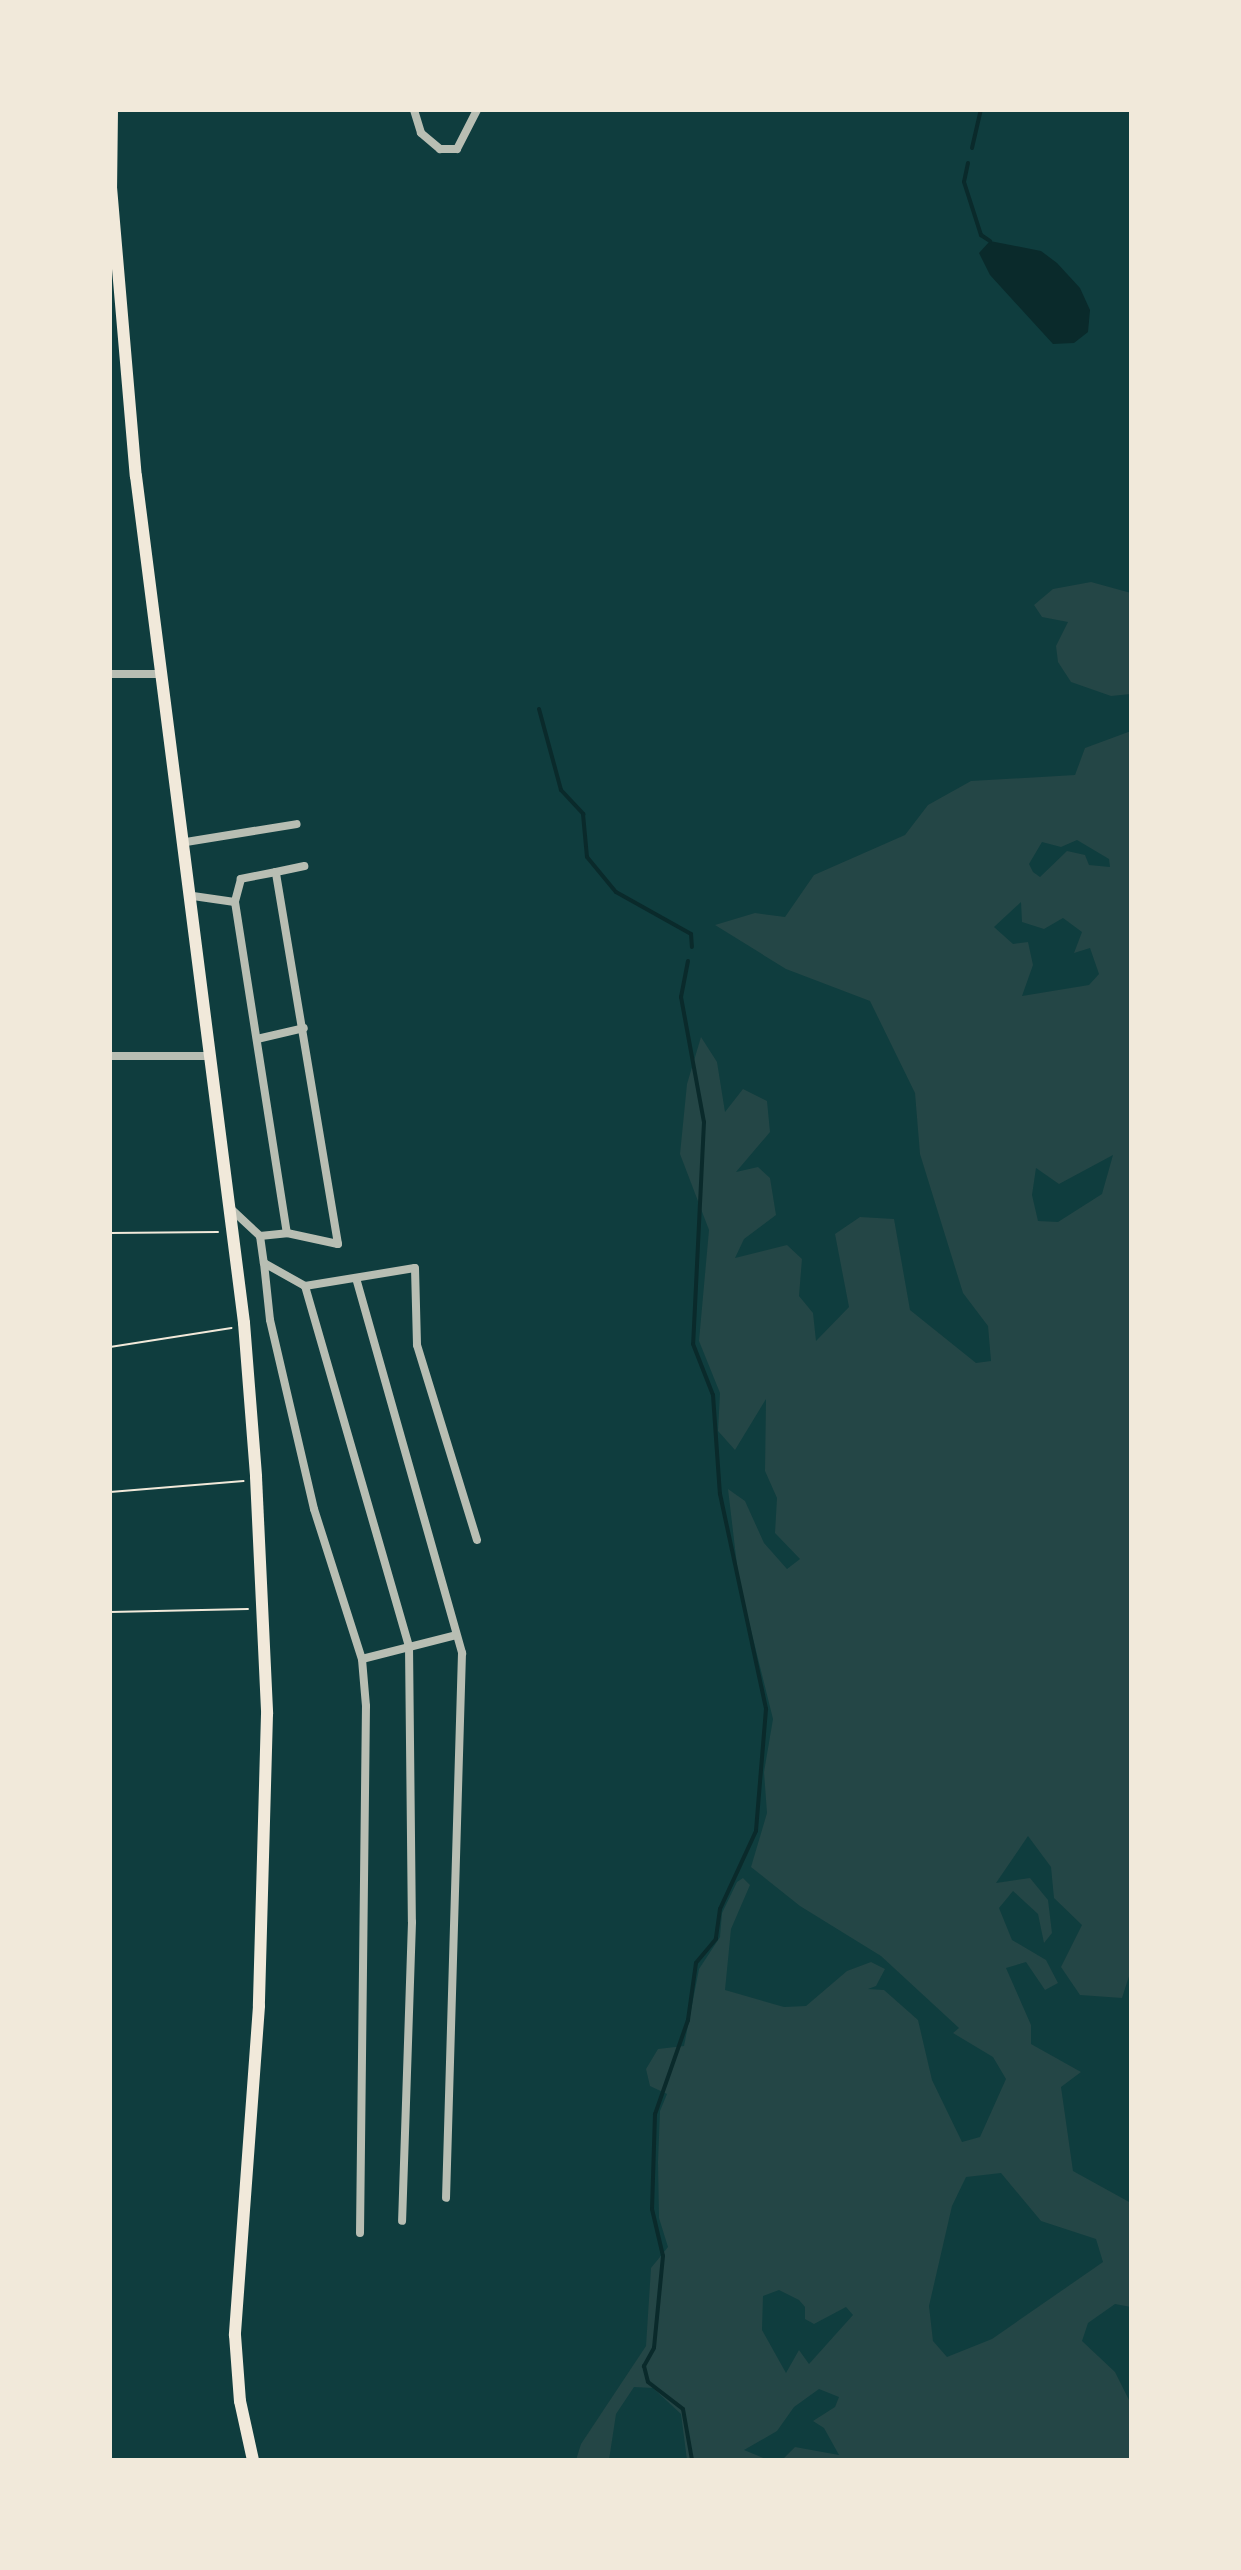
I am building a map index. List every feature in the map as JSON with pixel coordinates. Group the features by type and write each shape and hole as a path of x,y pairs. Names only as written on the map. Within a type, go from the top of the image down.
{"main road":[{"path":"112,110 111,187 135,461 193,896 227,1205 244,1323 256,1477 267,1714 259,2006 235,2335 240,2401 253,2460"}],"street":[{"path":"414,110 421,133 440,149 457,149 477,110"},
{"path":"110,674 161,674"},
{"path":"186,842 297,824"},
{"path":"287,1233 235,902 241,879 304,866"},
{"path":"260,1236 287,1233 338,1244 276,872"},
{"path":"193,896 235,902"},
{"path":"257,1039 304,1028"},
{"path":"110,1056 212,1056"},
{"path":"227,1205 260,1236 270,1320 314,1509 362,1659 366,1706 360,2233"},
{"path":"264,1263 305,1286 415,1268 417,1345 477,1540"},
{"path":"356,1278 462,1653 446,2198"},
{"path":"305,1286 409,1646 412,1922 402,2221"},
{"path":"362,1659 456,1635"}],"path":[{"path":"110,1233 231,1231"},
{"path":"110,1347 219,1333 244,1323"},
{"path":"110,1492 235,1484 256,1477"},
{"path":"110,1612 261,1609"}],"shaded area":[{"path":"990,241 1041,251 1057,263 1080,288 1090,310 1088,332 1074,343 1053,344 990,275 979,253"},
{"path":"1091,582 1131,593 1131,694 1111,696 1071,682 1058,662 1056,646 1068,622 1042,617 1034,605 1053,589"},
{"path":"1131,731 1131,1970 1122,1998 1080,1995 1061,1967 1082,1925 1054,1898 1051,1867 1028,1836 996,1883 1030,1878 1048,1900 1052,1933 1044,1943 1038,1914 1013,1891 999,1908 1012,1940 1046,1960 1058,1983 1045,1990 1026,1962 1006,1968 1031,2025 1031,2044 1081,2072 1061,2087 1073,2171 1131,2203 1131,2307 1115,2304 1088,2323 1082,2341 1115,2372 1131,2404 1131,2460 782,2460 795,2447 839,2455 824,2428 813,2421 835,2407 839,2397 819,2389 794,2407 777,2431 744,2450 768,2460 687,2460 681,2414 653,2388 634,2387 616,2414 609,2460 576,2460 581,2444 646,2346 651,2268 668,2247 659,2218 658,2162 660,2111 667,2094 650,2086 646,2069 658,2049 684,2046 699,1969 720,1937 722,1913 737,1882 743,1878 750,1885 731,1929 725,1990 784,2007 806,2006 847,1971 871,1962 885,1969 876,1986 868,1989 884,1990 918,2020 932,2080 962,2142 980,2137 1006,2079 993,2057 953,2033 959,2028 881,1956 800,1906 751,1867 767,1813 764,1772 773,1719 739,1582 728,1489 745,1501 764,1543 787,1569 800,1559 775,1533 777,1498 765,1471 766,1399 735,1450 718,1431 720,1393 699,1341 709,1230 680,1154 687,1084 701,1037 717,1062 725,1112 743,1089 767,1101 770,1132 736,1172 758,1167 770,1178 776,1215 744,1239 735,1258 787,1245 802,1259 799,1296 813,1313 816,1341 849,1307 835,1234 860,1217 894,1219 910,1310 976,1363 991,1361 988,1326 963,1293 920,1154 915,1093 870,1001 786,969 715,925 755,913 785,917 814,875 905,835 928,805 971,781 1075,775 1085,748","holes":["1077,840 1109,859 1110,867 1089,865 1085,855 1067,851 1040,877 1033,872 1029,864 1042,842 1061,847","1021,902 1022,922 1044,929 1063,918 1082,932 1074,953 1090,948 1099,974 1089,985 1022,996 1033,965 1028,942 1013,944 994,927","1113,1155 1102,1194 1058,1222 1038,1221 1032,1195 1036,1168 1059,1184","1001,2173 1041,2221 1096,2239 1103,2262 992,2339 947,2357 933,2341 929,2306 952,2206 966,2177","779,2290 799,2300 805,2307 805,2319 814,2324 846,2307 853,2315 809,2364 799,2350 786,2373 762,2330 763,2296"]}],"waterway":[{"path":"972,148 981,110"},
{"path":"968,163 964,182 981,235 990,241"},
{"path":"539,709 561,790 583,814 587,857 616,892 691,934 692,947"},
{"path":"688,961 681,997 704,1122 693,1344 713,1395 720,1494 766,1709 756,1831 720,1909 716,1939 696,1963 688,2020 655,2114 652,2209 663,2256 654,2348 644,2366 648,2382 683,2409 692,2460"}]}
